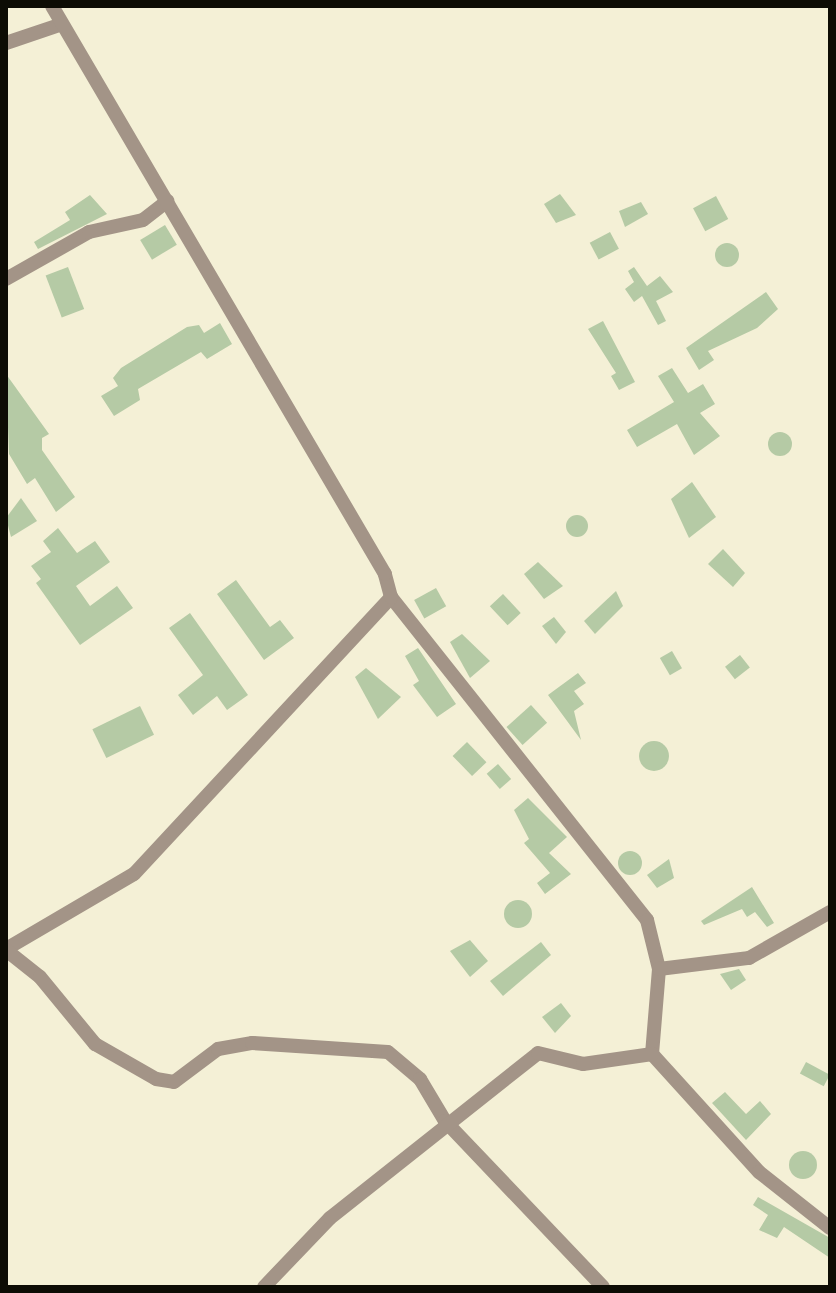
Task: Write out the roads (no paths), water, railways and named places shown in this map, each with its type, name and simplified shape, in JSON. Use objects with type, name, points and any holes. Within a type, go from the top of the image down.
[{"type":"street","points":[[52,6],[385,574],[391,597],[647,920],[659,969],[652,1054],[759,1172],[830,1228]]},
{"type":"street","points":[[6,43],[62,24]]},
{"type":"street","points":[[6,279],[89,232],[143,220],[167,201]]},
{"type":"street","points":[[391,597],[134,874],[6,949],[40,977],[95,1044],[156,1079],[174,1082],[218,1049],[252,1043],[388,1052],[420,1079],[445,1121],[603,1287]]},
{"type":"street","points":[[659,969],[749,958],[830,912]]},
{"type":"street","points":[[264,1287],[330,1218],[445,1121],[538,1053],[583,1064],[652,1054]]}]
